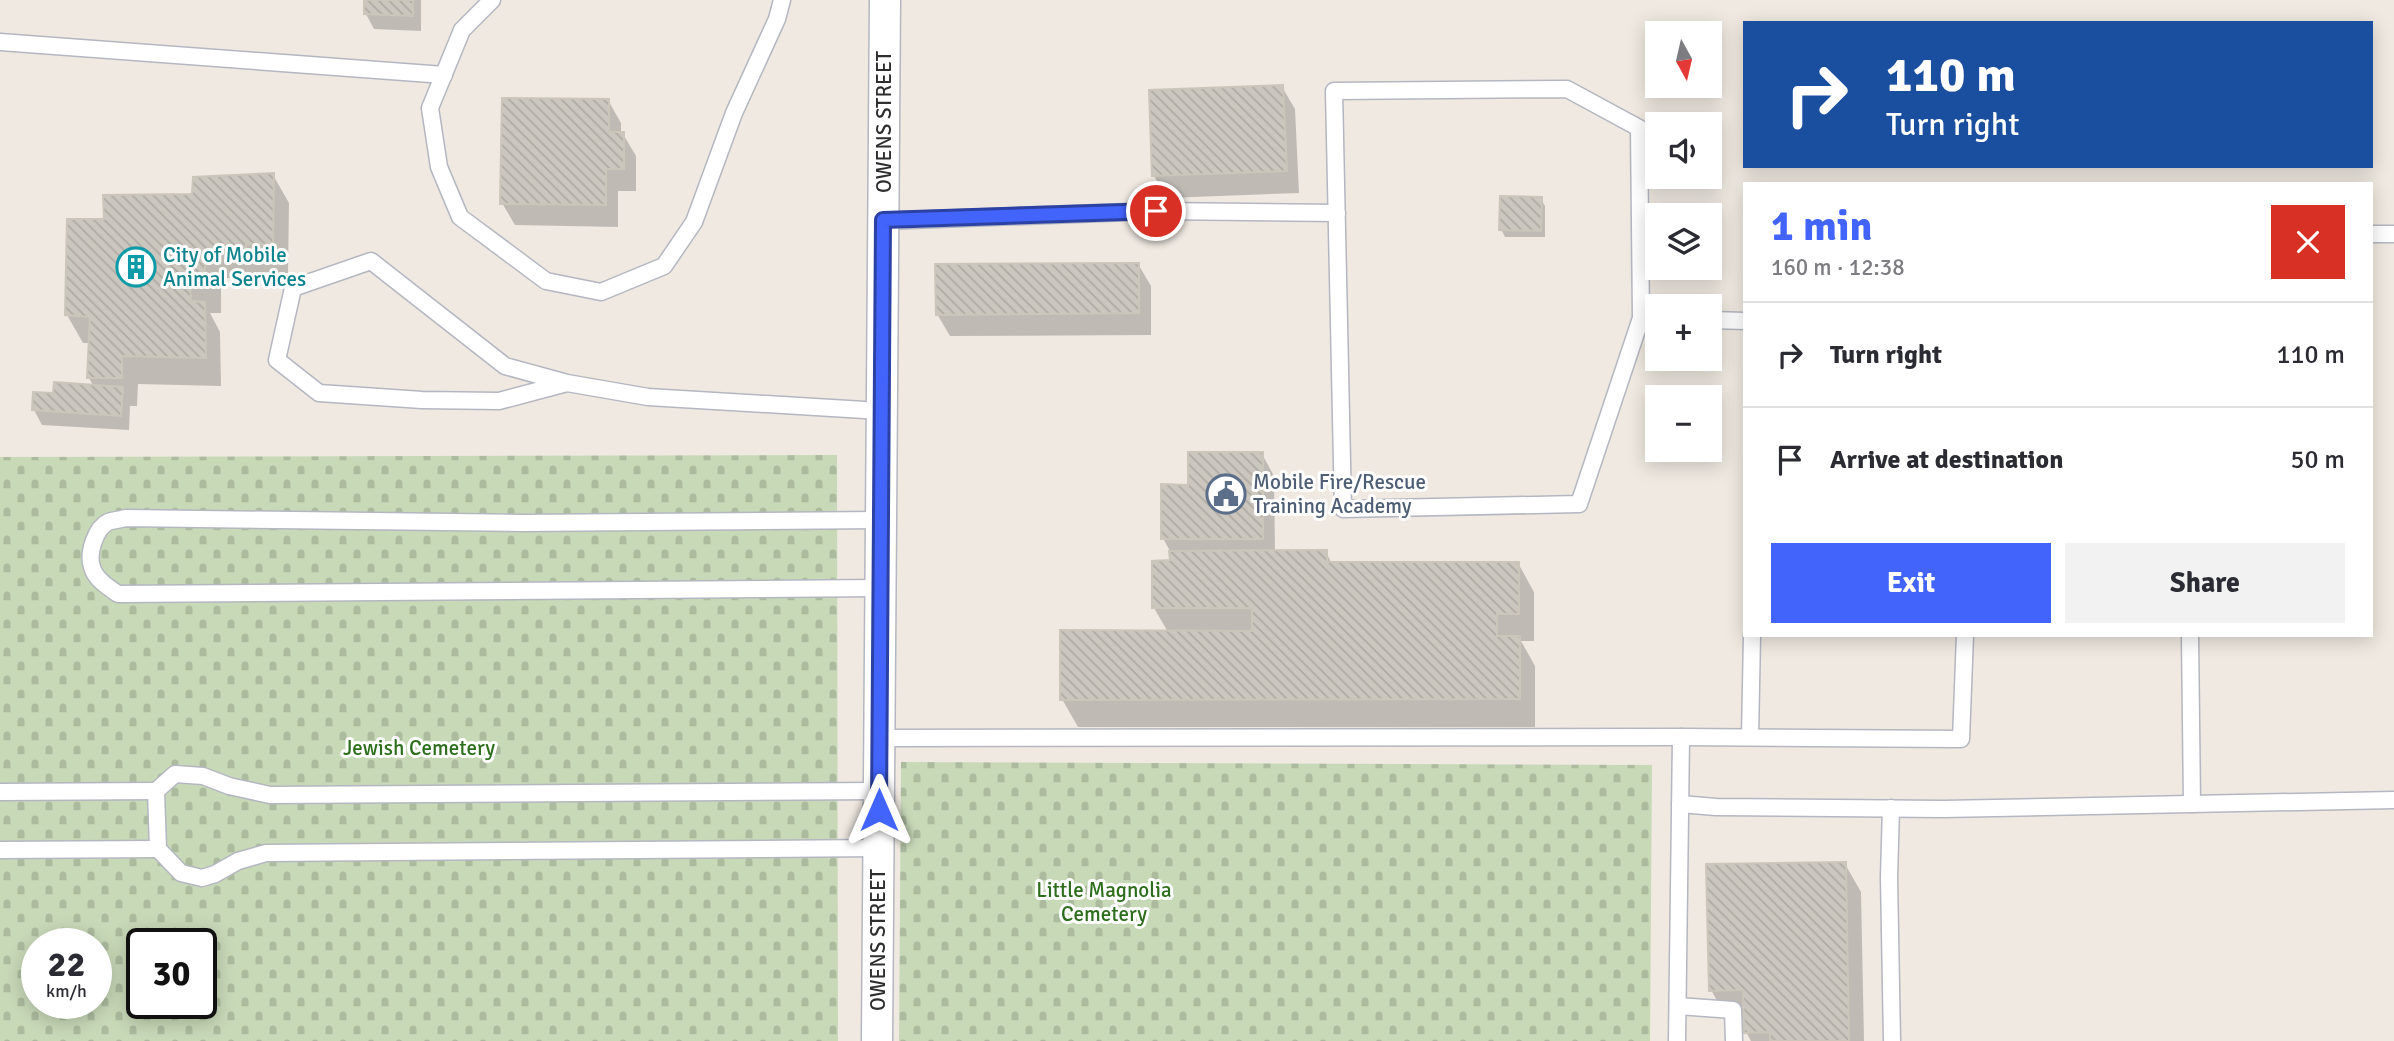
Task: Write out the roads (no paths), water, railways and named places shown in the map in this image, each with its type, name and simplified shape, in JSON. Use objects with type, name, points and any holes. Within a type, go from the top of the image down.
[{"type":"street","name":"OWENS STREET","points":[[877,1041],[885,0]]},
{"type":"lane","points":[[492,0],[462,30],[430,108],[439,167],[460,217],[546,281],[601,292],[664,266],[694,222],[734,113],[777,19],[782,0]]},
{"type":"lane","points":[[0,42],[444,75]]},
{"type":"lane","points":[[1645,329],[1579,504],[1343,509],[1334,91],[1566,89],[1639,128],[1648,294]]},
{"type":"lane","points":[[883,220],[1156,211],[1337,213]]},
{"type":"lane","points":[[2373,234],[2394,234]]},
{"type":"lane","points":[[567,383],[499,401],[422,400],[319,393],[277,360],[293,288],[371,261],[505,366],[567,383],[648,397],[881,411]]},
{"type":"lane","points":[[1722,320],[1743,321]]},
{"type":"lane","points":[[880,520],[522,523],[125,518],[106,523],[97,535],[91,550],[91,566],[101,582],[118,594],[880,588]]},
{"type":"lane","points":[[1750,737],[1752,637]]},
{"type":"lane","points":[[879,738],[1961,739],[1965,637]]},
{"type":"lane","points":[[2190,637],[2192,804]]},
{"type":"lane","points":[[1677,1041],[1681,737]]},
{"type":"lane","points":[[0,792],[156,791],[175,774],[203,776],[229,786],[270,795],[879,791]]},
{"type":"lane","points":[[156,791],[158,849],[181,873],[202,878],[238,861],[266,853],[878,848]]},
{"type":"lane","points":[[1680,804],[1716,807],[1891,808],[2394,800]]},
{"type":"lane","points":[[1891,808],[1889,877],[1892,1041]]},
{"type":"lane","points":[[0,850],[158,849]]},
{"type":"lane","points":[[1678,1006],[1733,1010],[1734,1041]]},
{"type":"place","name":"City of Mobile Animal Services","points":[[136,267]]},
{"type":"place","name":"Mobile Fire/Rescue Training Academy","points":[[1226,494]]},
{"type":"park label","name":"Jewish Cemetery","points":[[419,748]]},
{"type":"park label","name":"Little Magnolia Cemetery","points":[[1104,902]]}]
